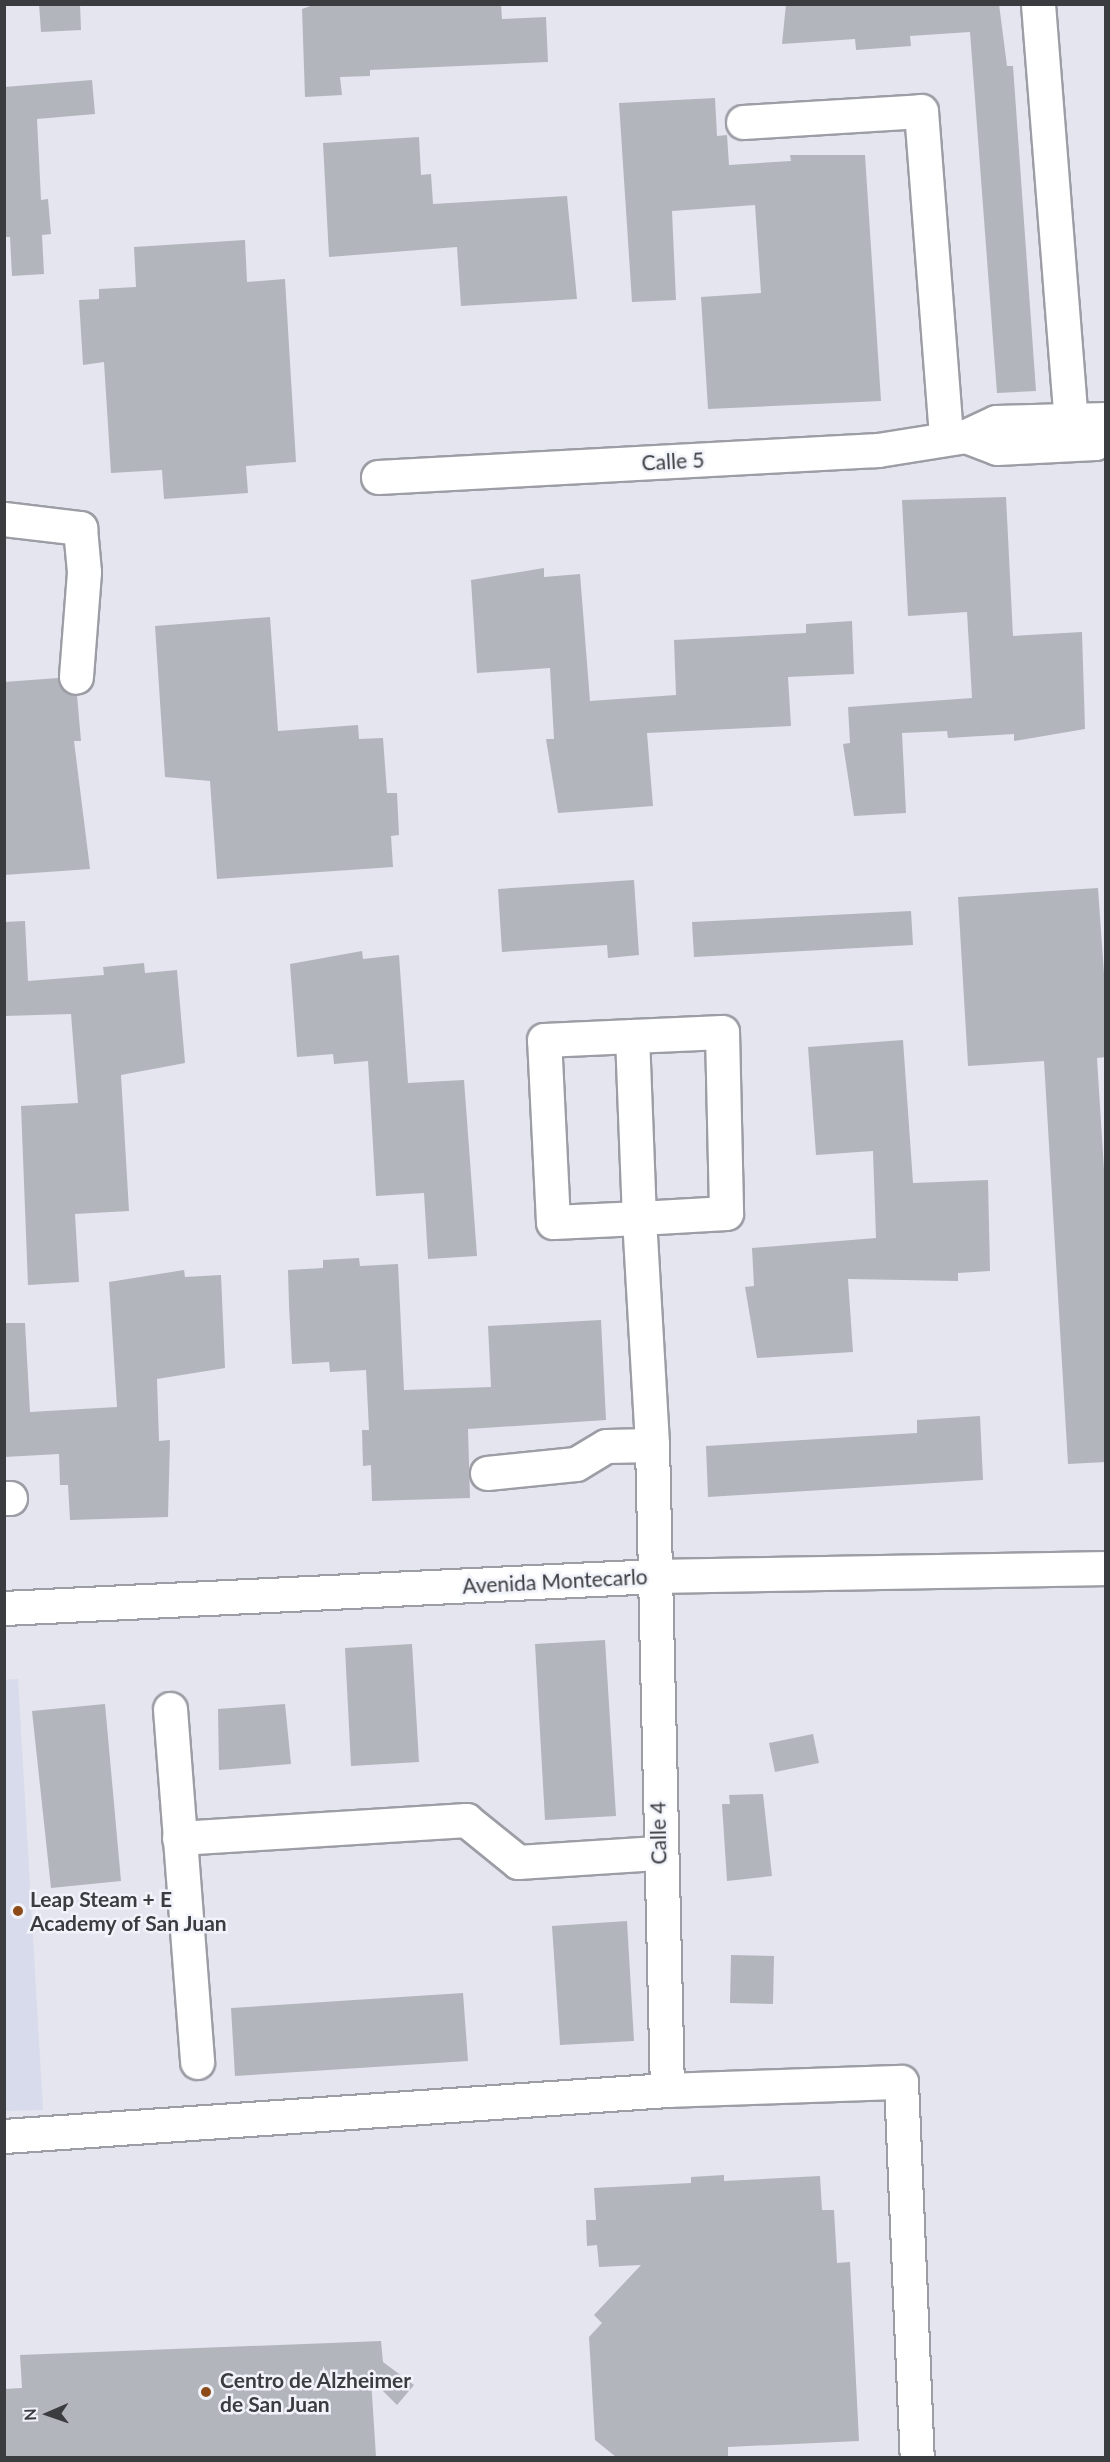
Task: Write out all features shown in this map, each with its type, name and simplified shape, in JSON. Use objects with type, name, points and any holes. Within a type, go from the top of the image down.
[{"type":"street","points":[[1038,4],[1071,420]]},
{"type":"street","points":[[743,122],[921,111],[956,437],[997,448],[1095,443],[1106,437]]},
{"type":"street","name":"Calle 5","points":[[378,477],[878,450],[956,437],[996,422],[1106,419]]},
{"type":"street","points":[[4,519],[80,528],[84,572],[76,677]]},
{"type":"street","points":[[722,1032],[726,1213],[553,1222],[544,1040],[632,1036],[722,1032]]},
{"type":"street","name":"Calle 4","points":[[632,1036],[639,1218],[652,1444],[656,1576],[657,1853],[667,2090]]},
{"type":"street","points":[[487,1473],[576,1464],[606,1446],[652,1444]]},
{"type":"street","name":"Avenida Montecarlo","points":[[4,1608],[656,1576],[1106,1568]]},
{"type":"street","points":[[170,1709],[197,2062]]},
{"type":"street","points":[[179,1838],[466,1820],[518,1862],[657,1853]]},
{"type":"street","points":[[4,2136],[667,2090],[901,2082],[917,2457]]},
{"type":"shaded area","name":"Leap Steam + E Academy of San Juan","points":[[18,1679],[43,2110],[5,2111],[4,1680]]},
{"type":"building","points":[[39,4],[80,4],[81,30],[41,32]]},
{"type":"building","points":[[316,4],[501,4],[502,19],[546,17],[548,62],[370,70],[370,76],[340,77],[342,95],[305,97],[302,9]]},
{"type":"building","points":[[786,4],[999,4],[1007,66],[1013,66],[1036,391],[997,393],[970,32],[910,36],[911,46],[856,50],[855,39],[782,44]]},
{"type":"building","points":[[92,80],[95,114],[37,119],[41,200],[48,199],[51,234],[42,235],[44,274],[12,276],[10,237],[4,237],[4,87]]},
{"type":"building","points":[[715,98],[717,136],[727,135],[729,165],[791,161],[790,155],[865,155],[881,401],[708,409],[701,297],[761,293],[755,205],[672,211],[676,300],[632,302],[619,103]]},
{"type":"building","points":[[419,137],[421,175],[431,174],[433,204],[567,196],[577,299],[461,306],[457,247],[329,257],[323,143]]},
{"type":"building","points":[[245,240],[247,282],[285,279],[296,462],[246,466],[248,493],[164,499],[162,470],[111,473],[104,362],[83,365],[79,300],[99,299],[99,289],[136,287],[134,247]]},
{"type":"building","points":[[1006,497],[1013,636],[1082,632],[1085,729],[1014,741],[1014,734],[948,738],[947,731],[902,733],[906,813],[854,816],[843,744],[850,743],[848,707],[972,698],[967,612],[908,616],[902,500]]},
{"type":"building","points":[[544,568],[544,577],[580,574],[590,701],[676,695],[674,640],[806,633],[806,624],[852,621],[854,674],[788,677],[791,726],[647,733],[653,806],[558,813],[546,739],[554,739],[550,668],[477,673],[471,580]]},
{"type":"building","points":[[270,617],[278,731],[358,725],[359,739],[383,738],[387,793],[397,793],[399,835],[391,836],[393,867],[217,879],[210,781],[165,777],[155,626]]},
{"type":"building","points":[[58,678],[65,692],[77,695],[81,741],[74,741],[90,869],[4,875],[4,682]]},
{"type":"building","points":[[634,880],[639,955],[608,958],[607,945],[502,952],[498,889]]},
{"type":"building","points":[[1098,888],[1106,1002],[1106,1057],[1097,1058],[1106,1202],[1106,1462],[1068,1464],[1044,1061],[968,1066],[958,897]]},
{"type":"building","points":[[911,911],[913,945],[694,957],[692,922]]},
{"type":"building","points":[[25,921],[28,981],[104,975],[103,967],[144,963],[145,973],[177,970],[185,1063],[121,1075],[129,1211],[75,1214],[79,1282],[28,1285],[21,1106],[78,1103],[71,1014],[4,1016],[4,922]]},
{"type":"building","points":[[362,951],[363,959],[399,955],[408,1083],[464,1080],[477,1256],[428,1259],[424,1193],[376,1196],[368,1061],[334,1064],[333,1054],[297,1057],[290,964]]},
{"type":"building","points":[[903,1040],[913,1183],[988,1180],[990,1271],[958,1273],[958,1281],[848,1279],[853,1352],[757,1358],[745,1287],[754,1286],[752,1248],[876,1238],[873,1151],[816,1155],[808,1047]]},
{"type":"building","points":[[359,1258],[360,1266],[398,1264],[404,1390],[491,1387],[488,1326],[601,1320],[606,1420],[468,1429],[470,1498],[372,1501],[371,1465],[363,1466],[362,1430],[369,1430],[366,1370],[330,1372],[329,1362],[292,1364],[288,1270],[323,1268],[323,1260]]},
{"type":"building","points":[[184,1270],[185,1277],[221,1275],[225,1368],[157,1379],[159,1441],[170,1440],[168,1517],[70,1520],[68,1485],[60,1485],[59,1454],[4,1457],[4,1323],[25,1323],[30,1412],[117,1407],[109,1282]]},
{"type":"building","points":[[980,1416],[983,1480],[708,1497],[706,1446],[917,1433],[917,1420]]},
{"type":"building","points":[[605,1640],[616,1816],[545,1820],[535,1644]]},
{"type":"building","points":[[412,1644],[419,1762],[351,1766],[345,1648]]},
{"type":"building","points":[[105,1704],[121,1881],[51,1888],[32,1711]]},
{"type":"building","points":[[285,1704],[291,1764],[219,1770],[218,1709]]},
{"type":"building","points":[[813,1734],[819,1763],[775,1772],[769,1743]]},
{"type":"building","points":[[763,1794],[772,1876],[727,1881],[722,1804],[730,1804],[729,1795]]},
{"type":"building","points":[[627,1921],[634,2041],[560,2045],[552,1926]]},
{"type":"building","points":[[731,1955],[774,1956],[773,2004],[730,2003]]},
{"type":"building","points":[[463,1993],[468,2061],[235,2076],[231,2008]]},
{"type":"building","points":[[724,2175],[724,2181],[820,2176],[822,2210],[834,2210],[837,2263],[850,2262],[859,2441],[728,2447],[728,2457],[616,2457],[595,2440],[589,2337],[602,2323],[594,2315],[641,2265],[599,2267],[597,2245],[587,2246],[586,2220],[596,2220],[594,2188],[691,2183],[691,2177]]},
{"type":"building","name":"Centro de Alzheimer de San Juan","points":[[381,2341],[383,2362],[414,2385],[397,2405],[371,2379],[376,2457],[4,2457],[4,2389],[22,2388],[20,2355]]},
{"type":"place","name":"Leap Steam + E Academy of San Juan","points":[[18,1911]]},
{"type":"place","name":"Centro de Alzheimer de San Juan","points":[[206,2392]]}]
